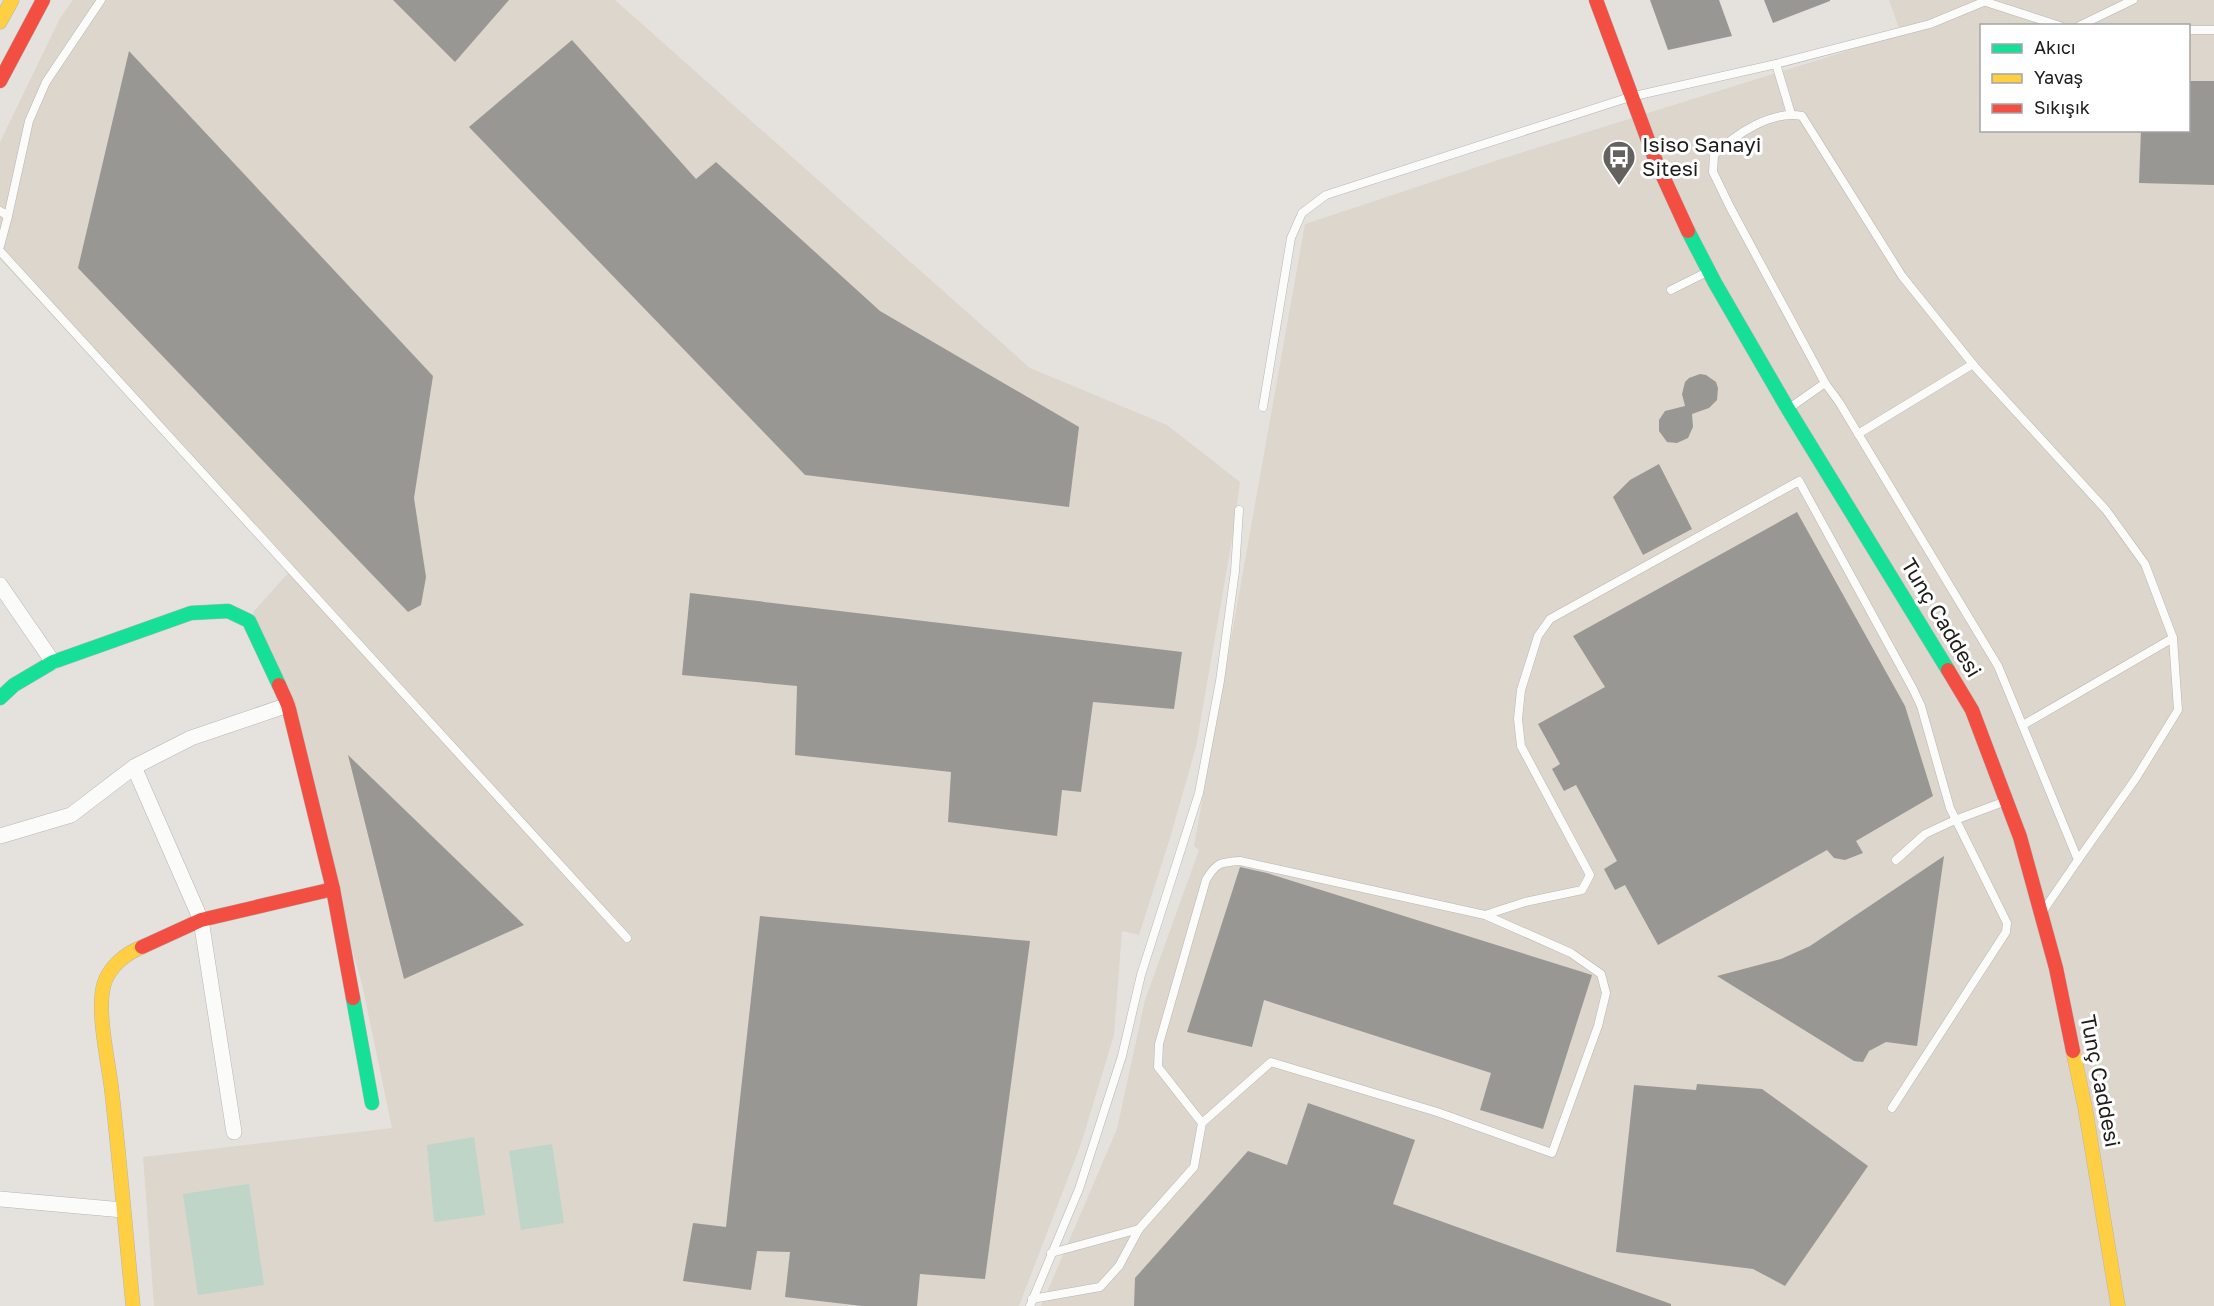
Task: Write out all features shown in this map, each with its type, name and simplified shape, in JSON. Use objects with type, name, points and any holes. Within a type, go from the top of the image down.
[{"type":"main road","points":[[0,22],[12,0]]},
{"type":"main road","points":[[0,81],[43,0]]},
{"type":"main road","name":"Tunç Caddesi","points":[[1596,0],[1630,97],[1655,159],[1709,271],[1788,409],[1972,710],[2020,837],[2042,912],[2085,1107],[2118,1306]]},
{"type":"main road","points":[[0,698],[14,685],[53,662],[191,613],[228,611],[249,621],[288,705],[333,889],[372,1103]]},
{"type":"main road","points":[[133,1306],[112,1090],[102,1018],[104,984],[113,967],[134,950],[201,920],[333,889]]},
{"type":"street","points":[[0,585],[53,662]]},
{"type":"street","points":[[0,836],[71,814],[134,767],[191,738],[288,705]]},
{"type":"street","points":[[134,767],[201,920],[234,1132]]},
{"type":"street","points":[[0,1199],[123,1210]]},
{"type":"lane","points":[[0,246],[29,121],[46,82],[101,0]]},
{"type":"lane","points":[[2083,24],[2133,0]]},
{"type":"lane","points":[[1263,407],[1291,238],[1302,213],[1326,195],[1630,97],[1776,64],[1930,24],[1987,1],[2054,24]]},
{"type":"lane","points":[[2190,30],[2214,30]]},
{"type":"lane","points":[[1776,64],[1791,114]]},
{"type":"lane","points":[[2042,912],[2136,778],[2178,710],[2172,638],[2145,564],[2106,510],[1973,364],[1902,276],[1802,116],[1779,115],[1734,136],[1714,155],[1713,172],[1825,383],[1839,402],[1998,666],[2078,860]]},
{"type":"lane","points":[[0,211],[8,216]]},
{"type":"lane","points":[[0,251],[627,938]]},
{"type":"lane","points":[[1671,290],[1709,271]]},
{"type":"lane","points":[[1858,434],[1973,364]]},
{"type":"lane","points":[[1788,409],[1825,383]]},
{"type":"lane","points":[[1485,915],[1525,902],[1582,890],[1590,875],[1521,746],[1518,719],[1521,690],[1538,636],[1550,619],[1799,481],[1913,689],[1921,706],[1950,808],[2007,923],[2006,932],[1892,1108]]},
{"type":"lane","points":[[1031,1303],[1078,1189],[1122,1056],[1141,975],[1199,793],[1220,681],[1235,571],[1239,510]]},
{"type":"lane","points":[[2023,725],[2172,638]]},
{"type":"lane","points":[[1896,860],[1925,834],[2007,800]]},
{"type":"lane","points":[[1031,1303],[1100,1287],[1119,1266],[1139,1229],[1194,1167],[1202,1123],[1270,1062],[1437,1112],[1552,1153],[1598,1026],[1606,993],[1601,974],[1571,953],[1485,915],[1240,861],[1225,861],[1214,866],[1206,880],[1162,1033],[1158,1067],[1202,1123]]},
{"type":"lane","points":[[1051,1253],[1139,1229]]},
{"type":"shaded area","points":[[73,0],[615,0],[1030,368],[1167,425],[1240,482],[1196,747],[1139,935],[1122,931],[1114,1035],[1081,1144],[1019,1306],[154,1306],[143,1157],[392,1128],[362,984],[253,612],[290,571],[0,259],[0,142],[60,18]]},
{"type":"shaded area","points":[[1889,0],[2214,0],[2214,1306],[1041,1306],[1117,1129],[1145,1000],[1199,850],[1194,846],[1305,224],[1498,160],[1901,34]]},
{"type":"green space","points":[[474,1137],[485,1215],[434,1222],[427,1145]]},
{"type":"green space","points":[[552,1144],[564,1223],[521,1230],[509,1151]]},
{"type":"green space","points":[[249,1184],[264,1285],[198,1295],[183,1194]]},
{"type":"building","points":[[393,0],[509,0],[455,62]]},
{"type":"building","points":[[1650,0],[1719,0],[1732,36],[1668,50]]},
{"type":"building","points":[[1764,0],[1830,0],[1830,1],[1773,23]]},
{"type":"building","points":[[572,40],[696,179],[716,162],[880,311],[1079,427],[1069,507],[805,475],[469,127]]},
{"type":"building","points":[[129,51],[433,376],[414,498],[426,577],[421,605],[408,612],[78,268]]},
{"type":"building","points":[[2190,81],[2214,81],[2214,185],[2139,183],[2141,132],[2190,132]]},
{"type":"building","points":[[1700,374],[1716,382],[1717,400],[1709,408],[1692,414],[1693,427],[1688,438],[1677,443],[1667,442],[1659,431],[1659,420],[1665,411],[1685,406],[1682,394],[1685,382]]},
{"type":"building","points":[[1659,464],[1692,529],[1643,555],[1613,497],[1630,480]]},
{"type":"building","points":[[1797,512],[1905,706],[1933,796],[1856,841],[1863,853],[1845,860],[1834,858],[1827,850],[1658,945],[1625,885],[1615,890],[1604,869],[1617,861],[1576,785],[1564,791],[1552,769],[1560,764],[1538,724],[1605,687],[1573,636]]},
{"type":"building","points":[[690,593],[1182,652],[1174,709],[1093,702],[1081,792],[1062,790],[1057,836],[948,822],[951,772],[795,755],[797,686],[682,675]]},
{"type":"building","points":[[348,755],[524,925],[404,979]]},
{"type":"building","points":[[1944,856],[1917,1046],[1886,1042],[1869,1051],[1863,1062],[1854,1061],[1717,976],[1781,959],[1810,946]]},
{"type":"building","points":[[1240,867],[1267,873],[1592,975],[1543,1129],[1480,1110],[1491,1073],[1264,1000],[1252,1047],[1187,1032]]},
{"type":"building","points":[[760,916],[1030,941],[985,1279],[920,1274],[917,1306],[862,1306],[785,1297],[790,1252],[757,1251],[751,1290],[683,1281],[693,1223],[726,1227]]},
{"type":"building","points":[[1697,1084],[1762,1089],[1868,1166],[1785,1286],[1753,1269],[1616,1252],[1634,1085],[1696,1090]]},
{"type":"building","points":[[1308,1103],[1415,1140],[1393,1204],[1671,1304],[1671,1306],[1134,1306],[1135,1278],[1248,1151],[1287,1165]]},
{"type":"traffic: fast","points":[[1688,231],[1715,283],[1788,409],[1948,670]]},
{"type":"traffic: fast","points":[[0,698],[14,685],[53,662],[191,613],[228,611],[249,621],[279,685]]},
{"type":"traffic: fast","points":[[353,998],[372,1103]]},
{"type":"traffic: slow","points":[[0,22],[12,0]]},
{"type":"traffic: slow","points":[[133,1306],[115,1120],[101,1009],[106,978],[124,957],[142,947]]},
{"type":"traffic: slow","points":[[2073,1051],[2085,1107],[2118,1306]]},
{"type":"traffic: jam","points":[[0,81],[43,0]]},
{"type":"traffic: jam","points":[[1596,0],[1655,159],[1688,231]]},
{"type":"traffic: jam","points":[[1948,670],[1972,710],[2020,837],[2056,968],[2073,1051]]},
{"type":"traffic: jam","points":[[279,685],[288,705],[333,889],[353,998]]},
{"type":"traffic: jam","points":[[142,947],[201,920],[333,889]]},
{"type":"place","name":"Isiso Sanayi Sitesi","points":[[1619,186]]}]
